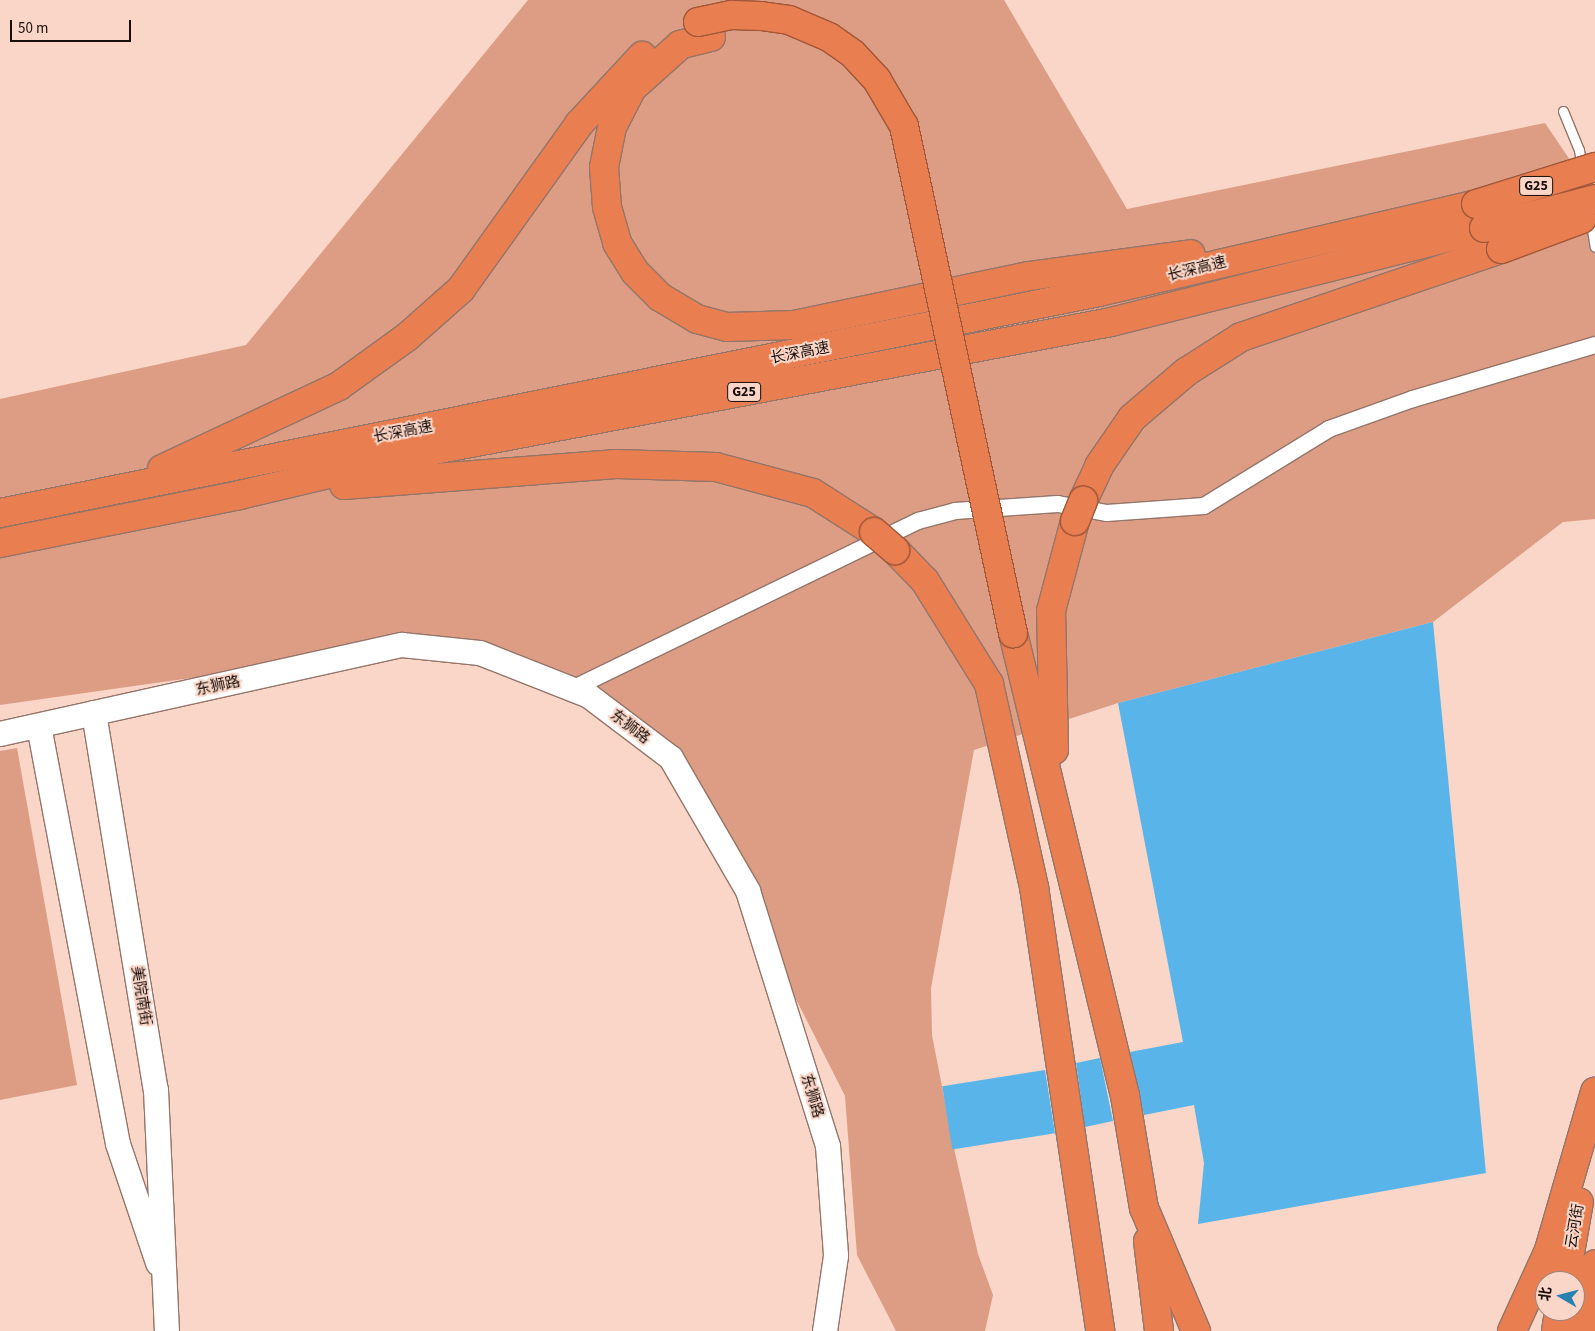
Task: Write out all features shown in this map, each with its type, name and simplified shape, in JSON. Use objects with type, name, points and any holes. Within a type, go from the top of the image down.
[{"type":"highway","points":[[1100,1331],[1064,1107],[1034,887],[1025,747],[1005,635],[904,126],[877,80],[853,54],[829,37],[789,20],[732,15],[680,45],[632,88],[612,127],[604,167],[607,207],[617,244],[635,272],[660,297],[697,319],[727,327],[794,325],[1029,276],[1336,234]]},
{"type":"highway","points":[[110,491],[257,428],[340,386],[408,337],[461,289],[602,95],[668,35],[705,30]]},
{"type":"highway","name":"长深高速","points":[[0,543],[240,495],[418,453],[1111,322],[1480,216],[1595,167]]},
{"type":"highway","name":"长深高速","points":[[0,513],[1100,292],[1336,234],[1595,199]]},
{"type":"highway","points":[[1057,819],[1051,610],[1079,511],[1099,466],[1132,418],[1186,372],[1241,337],[1501,249],[1595,214]]},
{"type":"highway","points":[[240,495],[484,472],[665,463],[762,476],[813,493],[874,532],[895,550],[931,589],[989,684],[1034,887]]},
{"type":"highway","points":[[1005,635],[1057,819],[1125,1096],[1144,1208],[1159,1331]]},
{"type":"highway","points":[[1512,1331],[1549,1250],[1595,1092]]},
{"type":"highway","name":"云河街","points":[[1567,1271],[1595,1112]]},
{"type":"highway","points":[[1144,1208],[1196,1331]]},
{"type":"highway","points":[[1582,1331],[1595,1264]]},
{"type":"street","points":[[572,689],[918,521],[955,511],[1058,504],[1107,513],[1204,506],[1329,429],[1413,399],[1595,344]]},
{"type":"street","name":"东狮路","points":[[0,734],[402,645],[480,653],[589,696],[671,758],[748,891],[828,1146],[836,1256],[825,1331]]},
{"type":"street","name":"美院南街","points":[[94,713],[156,1090],[167,1331]]},
{"type":"street","name":"美院南街","points":[[39,726],[118,1144],[164,1282]]},
{"type":"lane","points":[[1563,111],[1579,150],[1595,247]]},
{"type":"shaded area","points":[[528,0],[1004,0],[1127,209],[1545,123],[1595,197],[1595,519],[1563,522],[1433,622],[1118,703],[974,750],[931,988],[932,1035],[955,1153],[978,1254],[993,1295],[985,1331],[896,1331],[857,1255],[845,1096],[671,758],[572,689],[480,653],[368,653],[0,705],[0,399],[246,345]]},
{"type":"shaded area","points":[[17,748],[77,1085],[0,1100],[0,751]]},
{"type":"building","points":[[1433,622],[1486,1173],[1198,1224],[1204,1163],[1194,1105],[1144,1115],[1130,1052],[1183,1042],[1118,703]]},
{"type":"building","points":[[1100,1058],[1113,1121],[1085,1127],[1076,1063]]},
{"type":"building","points":[[1045,1070],[1055,1133],[952,1149],[942,1086]]}]
